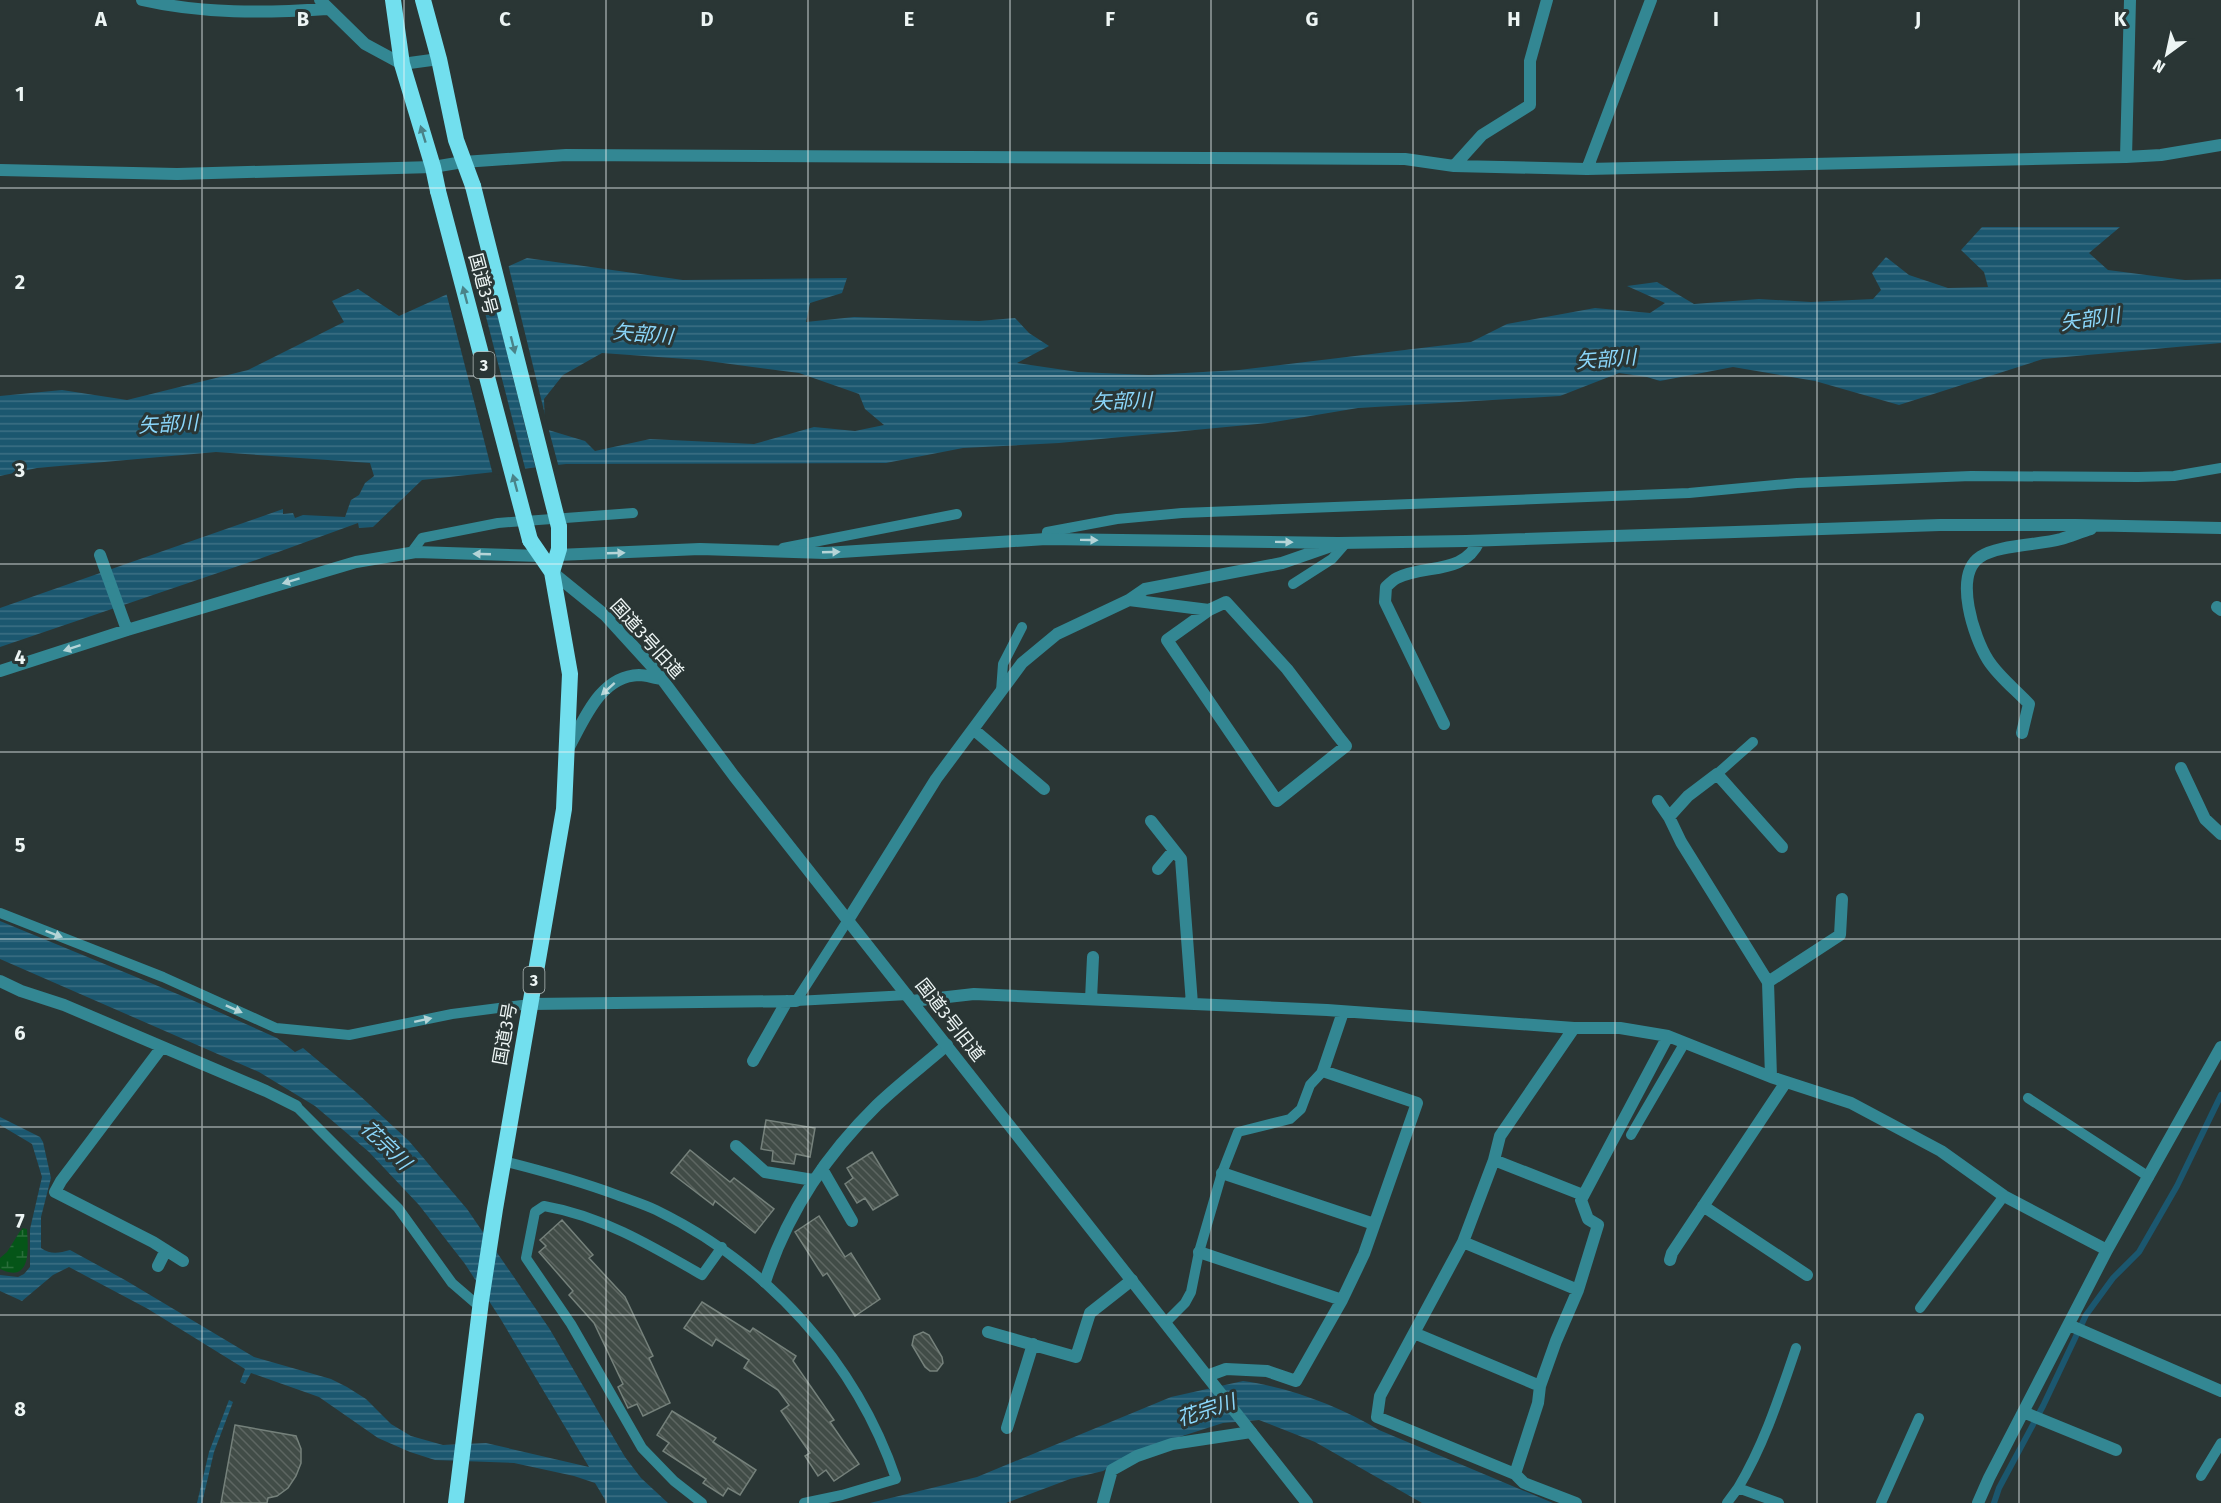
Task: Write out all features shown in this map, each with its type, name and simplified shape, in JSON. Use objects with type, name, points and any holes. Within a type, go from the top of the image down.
[{"type":"highway","name":"国道3号","points":[[393,0],[402,64],[433,167],[530,540],[549,555],[570,674],[564,809],[495,1209],[456,1503]]},
{"type":"highway","name":"国道3号","points":[[423,0],[439,59],[456,140],[473,186],[559,527],[559,549],[549,555]]},
{"type":"street","points":[[142,0],[175,8],[262,12],[323,4],[365,44],[402,64],[439,59]]},
{"type":"street","points":[[1454,166],[1482,135],[1530,105],[1530,61],[1547,0]]},
{"type":"street","points":[[1587,169],[1651,0]]},
{"type":"street","points":[[2126,157],[2130,0]]},
{"type":"street","points":[[0,170],[177,174],[433,167],[463,162],[566,155],[1394,159],[1454,166],[1587,169],[2126,157],[2162,155],[2221,145]]},
{"type":"street","points":[[0,671],[127,630],[356,562],[411,553],[549,555],[700,549],[825,553],[1046,539],[1342,543],[1479,541],[1940,525],[2221,528]]},
{"type":"street","points":[[2022,733],[2029,704],[1988,661],[1984,653],[1973,627],[1966,590],[1968,572],[1979,558],[1994,551],[2061,539],[2101,525]]},
{"type":"street","points":[[1444,724],[1385,602],[1386,587],[1397,578],[1464,561],[1475,550],[1479,541]]},
{"type":"street","points":[[848,921],[936,779],[1022,663],[1057,634],[1129,600],[1146,589],[1282,563],[1342,543]]},
{"type":"street","points":[[100,555],[127,630]]},
{"type":"street","name":"国道3号旧道","points":[[552,572],[605,615],[662,679],[734,776],[1307,1503]]},
{"type":"street","points":[[1129,600],[1209,610],[1226,602],[1287,669],[1346,746],[1277,801],[1167,640],[1209,610]]},
{"type":"street","points":[[567,750],[591,708],[607,686],[638,675],[662,679]]},
{"type":"street","points":[[973,729],[1044,789]]},
{"type":"street","points":[[2181,768],[2205,819],[2221,834]]},
{"type":"street","points":[[1669,817],[1688,796],[1717,774],[1782,847]]},
{"type":"street","points":[[1658,801],[1768,982],[1771,1077]]},
{"type":"street","points":[[1151,822],[1181,859],[1192,1004]]},
{"type":"street","points":[[1158,869],[1174,850]]},
{"type":"street","points":[[1768,982],[1840,935],[1842,899]]},
{"type":"street","points":[[1091,999],[1094,957]]},
{"type":"street","points":[[0,981],[21,991],[64,1005],[296,1106]]},
{"type":"street","points":[[910,998],[974,994],[1192,1004],[1574,1028],[1620,1028],[1668,1036],[1771,1077],[1851,1103],[1941,1151],[2004,1196],[2107,1250]]},
{"type":"street","points":[[530,1004],[791,1001]]},
{"type":"street","points":[[753,1061],[791,1001]]},
{"type":"street","points":[[1208,1378],[1226,1369],[1267,1371],[1296,1381],[1342,1300],[1364,1254],[1417,1103],[1323,1071],[1343,1012]]},
{"type":"street","points":[[1574,1028],[1500,1136],[1494,1160],[1463,1242],[1380,1396],[1377,1417],[1515,1474],[1524,1483],[1576,1503]]},
{"type":"street","points":[[1515,1474],[1538,1403],[1540,1386],[1578,1290],[1598,1225],[1588,1219],[1581,1200],[1668,1036]]},
{"type":"street","points":[[765,1282],[774,1255],[806,1191],[837,1148],[878,1104],[947,1045]]},
{"type":"street","points":[[162,1047],[55,1192],[183,1260]]},
{"type":"street","points":[[1978,1503],[2107,1250],[2221,1047]]},
{"type":"street","points":[[1670,1260],[1672,1253],[1786,1082]]},
{"type":"street","points":[[736,1146],[765,1172],[813,1180]]},
{"type":"street","points":[[1494,1160],[1583,1196]]},
{"type":"street","points":[[822,1169],[852,1221]]},
{"type":"street","points":[[1222,1173],[1374,1224]]},
{"type":"street","points":[[1703,1206],[1807,1275]]},
{"type":"street","points":[[1463,1242],[1578,1290]]},
{"type":"street","points":[[158,1266],[166,1250]]},
{"type":"street","points":[[1199,1252],[1342,1300]]},
{"type":"street","points":[[988,1332],[1076,1357],[1090,1313],[1132,1280]]},
{"type":"street","points":[[2069,1325],[2221,1391]]},
{"type":"street","points":[[1414,1333],[1540,1386]]},
{"type":"street","points":[[1007,1428],[1033,1344]]},
{"type":"street","points":[[2023,1412],[2116,1450]]},
{"type":"street","points":[[1103,1503],[1112,1470],[1137,1456],[1172,1443],[1249,1430]]},
{"type":"lane","points":[[2174,476],[2221,468]]},
{"type":"lane","points":[[1046,539],[1047,532],[1117,519],[1182,513],[1689,493],[1797,483],[1971,476],[2221,476]]},
{"type":"lane","points":[[411,553],[422,538],[498,523],[633,513]]},
{"type":"lane","points":[[772,550],[957,514]]},
{"type":"lane","points":[[1293,584],[1332,559],[1342,543]]},
{"type":"lane","points":[[1001,691],[1003,664],[1022,627]]},
{"type":"lane","points":[[1717,774],[1753,742]]},
{"type":"lane","points":[[0,913],[163,977],[276,1028],[349,1035],[452,1014],[530,1004]]},
{"type":"lane","points":[[791,1001],[848,921]]},
{"type":"lane","points":[[791,1001],[910,998]]},
{"type":"lane","points":[[1631,1136],[1684,1044]]},
{"type":"lane","points":[[1165,1323],[1185,1303],[1191,1292],[1199,1252],[1222,1173],[1238,1132],[1290,1119],[1301,1108],[1310,1085],[1323,1071]]},
{"type":"lane","points":[[2028,1098],[2149,1177]]},
{"type":"lane","points":[[296,1106],[398,1208],[452,1282],[481,1305]]},
{"type":"lane","points":[[503,1161],[567,1177],[654,1209],[722,1247],[765,1282],[798,1314],[853,1386],[885,1448],[896,1479],[842,1495],[804,1503]]},
{"type":"lane","points":[[1920,1308],[2004,1196]]},
{"type":"lane","points":[[702,1503],[674,1481],[642,1448],[571,1324],[526,1258],[535,1212],[544,1206],[562,1209],[630,1234],[702,1275],[722,1247]]},
{"type":"lane","points":[[1727,1503],[1748,1472],[1796,1348]]},
{"type":"lane","points":[[1881,1503],[1919,1419]]},
{"type":"lane","points":[[2201,1476],[2221,1443]]},
{"type":"lane","points":[[1738,1488],[1779,1503]]},
{"type":"green space","points":[[22,1228],[27,1229],[28,1246],[23,1268],[18,1272],[0,1269],[0,1258],[7,1252]]},
{"type":"water","name":"矢部川","points":[[1982,227],[2120,227],[2089,253],[2108,270],[2185,280],[2221,279],[2221,343],[2043,359],[1899,405],[1815,381],[1733,367],[1660,381],[1619,373],[1560,396],[1358,408],[1268,423],[1059,443],[963,448],[886,463],[566,464],[422,480],[373,527],[359,528],[358,523],[0,647],[0,608],[283,509],[283,514],[293,513],[295,518],[303,515],[345,517],[351,500],[359,495],[365,483],[374,476],[370,463],[216,452],[37,468],[0,476],[0,396],[62,390],[127,400],[248,370],[344,322],[332,301],[358,289],[399,316],[527,258],[683,280],[847,278],[842,293],[810,303],[806,322],[854,317],[979,321],[1015,318],[1029,333],[1049,346],[1017,363],[1078,372],[1149,375],[1239,370],[1471,342],[1507,324],[1595,308],[1650,313],[1665,303],[1627,286],[1657,282],[1694,304],[1759,299],[1811,302],[1873,299],[1881,290],[1872,273],[1886,257],[1909,275],[1948,288],[1988,287],[1984,272],[1961,250]],"holes":[[[602,353],[700,360],[799,373],[859,394],[865,409],[884,425],[855,431],[814,427],[754,444],[650,439],[595,451],[585,441],[545,429],[544,399],[563,375]]]},
{"type":"water","name":"花宗川","points":[[0,921],[192,1000],[277,1038],[295,1052],[303,1048],[357,1093],[409,1141],[467,1209],[549,1328],[625,1457],[641,1478],[668,1503],[607,1503],[595,1483],[574,1476],[514,1463],[435,1460],[410,1452],[378,1438],[319,1397],[251,1373],[245,1384],[240,1382],[245,1369],[148,1309],[69,1267],[53,1275],[22,1301],[0,1291],[0,1275],[18,1277],[30,1267],[30,1229],[42,1177],[32,1144],[0,1125],[0,1117],[40,1137],[43,1142],[51,1178],[41,1217],[41,1248],[55,1253],[70,1250],[254,1357],[331,1379],[347,1387],[366,1399],[391,1424],[411,1436],[443,1445],[486,1443],[589,1467],[465,1264],[419,1205],[369,1152],[315,1106],[259,1072],[0,959]]},
{"type":"water","name":"花宗川","points":[[1243,1381],[1296,1393],[1331,1406],[1379,1430],[1553,1503],[1422,1503],[1315,1442],[1259,1420],[1223,1423],[1173,1439],[1133,1454],[1103,1471],[1070,1479],[1006,1503],[870,1503],[977,1477],[1171,1397]]},
{"type":"water","points":[[229,1400],[233,1402],[214,1452],[202,1503],[197,1503],[209,1452]]},
{"type":"pier","points":[[508,264],[559,468],[536,470],[487,273]]},
{"type":"pier","points":[[476,278],[526,472],[493,475],[446,292]]},
{"type":"building","points":[[766,1120],[815,1128],[810,1157],[796,1154],[794,1164],[772,1161],[773,1151],[761,1149]]},
{"type":"building","points":[[690,1150],[730,1182],[734,1178],[774,1209],[755,1233],[715,1201],[713,1205],[671,1173]]},
{"type":"building","points":[[872,1152],[898,1195],[873,1210],[865,1198],[857,1203],[845,1184],[853,1178],[847,1168]]},
{"type":"building","points":[[819,1216],[845,1257],[851,1253],[880,1299],[855,1316],[827,1273],[823,1276],[795,1232]]},
{"type":"building","points":[[562,1220],[593,1255],[589,1258],[625,1297],[653,1356],[649,1358],[670,1403],[643,1416],[637,1404],[628,1408],[618,1387],[623,1384],[594,1323],[569,1295],[573,1291],[539,1252],[546,1246],[540,1240]]},
{"type":"building","points":[[702,1302],[750,1332],[753,1328],[796,1356],[793,1361],[834,1420],[830,1422],[859,1464],[834,1481],[826,1470],[818,1476],[805,1456],[810,1453],[781,1411],[789,1405],[778,1390],[744,1368],[749,1360],[716,1339],[712,1346],[684,1328]]},
{"type":"building","points":[[923,1332],[929,1335],[942,1357],[943,1363],[937,1371],[930,1371],[925,1367],[912,1345],[914,1336]]},
{"type":"building","points":[[672,1411],[716,1438],[713,1442],[756,1470],[740,1495],[728,1488],[723,1496],[703,1483],[706,1479],[663,1451],[669,1443],[657,1435]]},
{"type":"building","points":[[235,1425],[296,1436],[301,1449],[301,1463],[296,1476],[288,1488],[277,1496],[268,1498],[267,1503],[221,1503]]},
{"type":"waterway","points":[[1994,1503],[1999,1488],[2043,1406],[2086,1315],[2113,1278],[2139,1252],[2177,1186],[2221,1095]]}]
